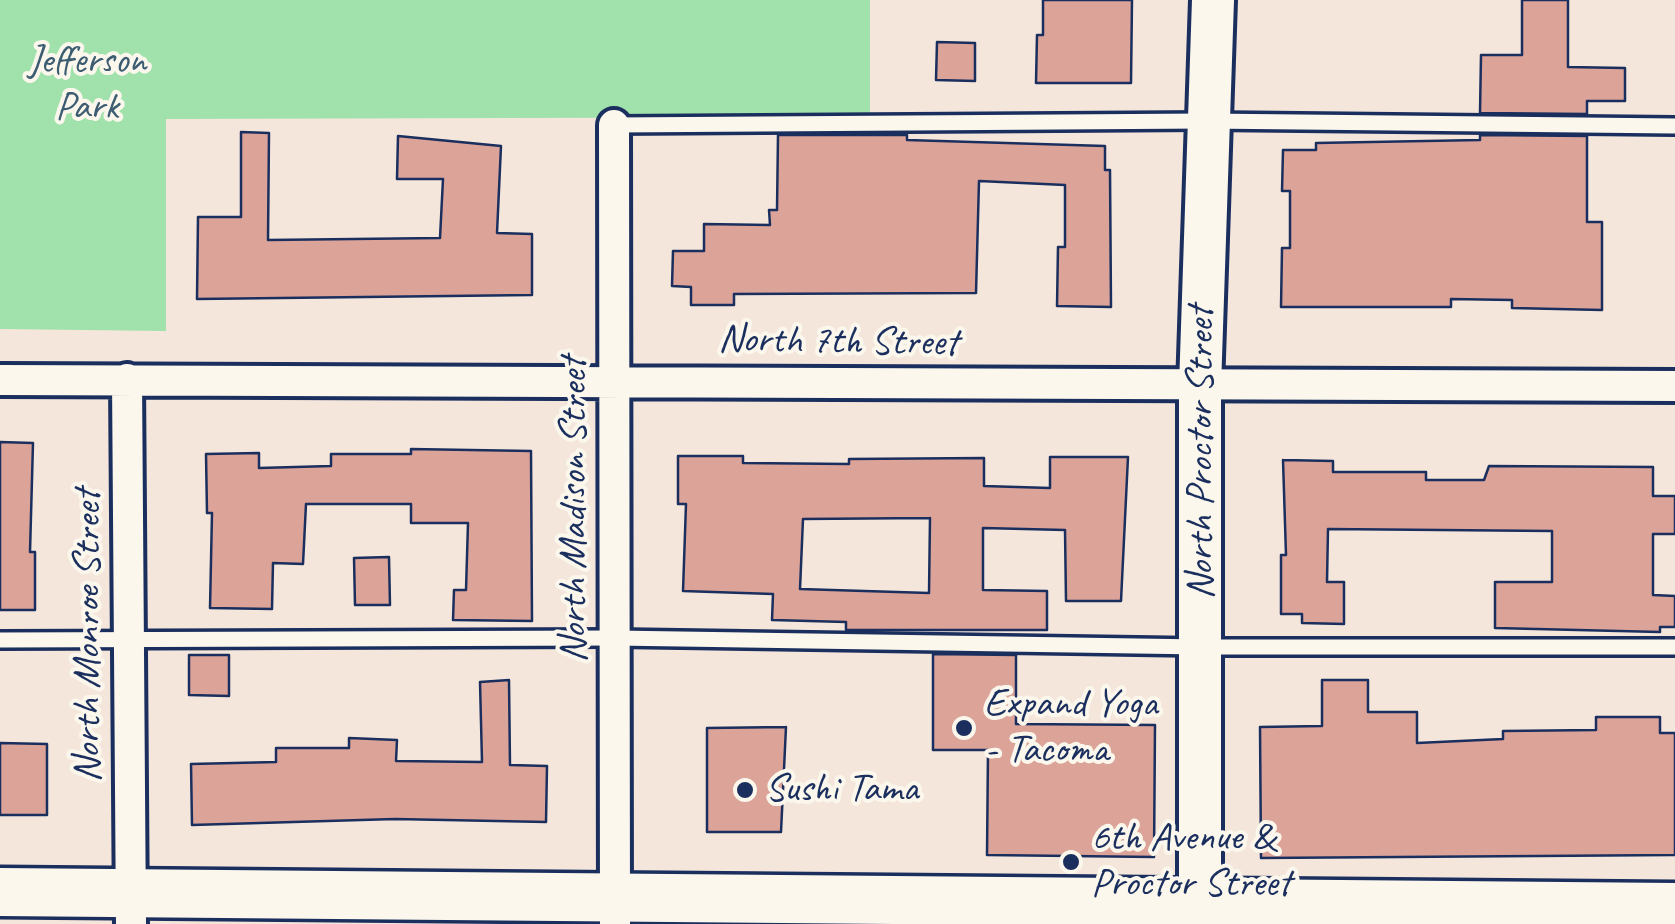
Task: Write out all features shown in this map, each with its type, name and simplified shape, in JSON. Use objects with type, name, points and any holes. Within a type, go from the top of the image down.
[{"type":"main road","points":[[0,892],[130,908],[1200,915],[1675,907]]},
{"type":"street","name":"North Proctor Street","points":[[1200,915],[1200,387],[1213,0]]},
{"type":"street","name":"North Madison Street","points":[[614,125],[615,910]]},
{"type":"street","name":"North Monroe Street","points":[[127,379],[130,908]]},
{"type":"street","name":"North 7th Street","points":[[0,380],[1675,386]]},
{"type":"lane","points":[[614,125],[1206,122],[1675,126]]},
{"type":"lane","points":[[0,640],[615,638],[1202,648],[1675,647]]},
{"type":"green space","name":"Jefferson Park","points":[[0,0],[870,0],[870,117],[166,119],[166,331],[0,329]]},
{"type":"building","points":[[1043,0],[1132,0],[1131,83],[1036,83],[1037,35],[1043,35]]},
{"type":"building","points":[[1522,0],[1568,0],[1568,67],[1625,68],[1625,101],[1587,101],[1587,114],[1480,113],[1481,55],[1522,55]]},
{"type":"building","points":[[937,42],[975,43],[975,81],[936,80]]},
{"type":"building","points":[[241,132],[269,133],[268,240],[440,238],[443,179],[397,179],[398,136],[501,146],[497,233],[532,234],[532,295],[197,299],[198,217],[241,217]]},
{"type":"building","points":[[778,135],[907,135],[907,140],[1105,146],[1105,170],[1110,170],[1111,307],[1057,306],[1058,247],[1065,247],[1065,185],[979,181],[976,293],[734,294],[734,305],[691,305],[691,287],[672,286],[673,251],[704,251],[704,224],[770,225],[769,210],[777,210]]},
{"type":"building","points":[[1480,135],[1587,136],[1587,222],[1602,222],[1602,310],[1512,308],[1512,300],[1451,299],[1451,307],[1281,307],[1282,248],[1290,248],[1290,191],[1282,191],[1283,150],[1316,150],[1316,143],[1480,140]]},
{"type":"building","points":[[0,442],[33,443],[30,552],[35,552],[35,610],[0,610]]},
{"type":"building","points":[[411,449],[531,451],[532,621],[453,620],[454,590],[466,590],[468,523],[411,523],[411,504],[306,504],[303,564],[273,563],[272,609],[210,608],[212,513],[207,513],[206,454],[259,453],[259,468],[331,466],[331,454],[411,454]]},
{"type":"building","points":[[678,456],[743,456],[743,463],[849,464],[849,459],[984,458],[984,486],[1050,488],[1050,457],[1128,457],[1121,601],[1066,601],[1065,530],[983,528],[983,590],[1047,591],[1047,630],[846,630],[846,622],[772,620],[773,594],[683,591],[686,504],[678,504]],"holes":[[[930,518],[929,593],[800,589],[803,519]]]},
{"type":"building","points":[[1283,460],[1333,461],[1333,472],[1426,472],[1426,480],[1484,480],[1489,466],[1653,467],[1653,496],[1675,496],[1675,534],[1653,534],[1653,595],[1675,596],[1675,627],[1660,627],[1660,632],[1495,628],[1495,582],[1552,582],[1552,531],[1328,529],[1327,582],[1344,582],[1344,624],[1302,623],[1302,614],[1281,614],[1281,555],[1286,555]]},
{"type":"building","points":[[389,557],[390,605],[355,605],[354,558]]},
{"type":"building","points":[[933,654],[1016,655],[1016,724],[1155,725],[1154,857],[987,855],[988,750],[933,750]]},
{"type":"building","points":[[189,655],[229,655],[229,696],[189,695]]},
{"type":"building","points":[[509,680],[510,765],[547,766],[546,822],[395,819],[192,825],[191,764],[276,762],[276,748],[349,748],[349,738],[397,740],[396,761],[482,762],[480,682]]},
{"type":"building","points":[[1322,680],[1368,680],[1368,712],[1417,712],[1417,743],[1503,739],[1503,731],[1596,730],[1596,717],[1660,717],[1660,733],[1675,733],[1675,855],[1261,858],[1260,727],[1322,726]]},
{"type":"building","name":"Sushi Tama","points":[[786,727],[781,832],[707,832],[707,728]]},
{"type":"building","points":[[0,743],[47,744],[47,815],[0,815]]},
{"type":"place","name":"Expand Yoga - Tacoma","points":[[964,728]]},
{"type":"place","name":"Sushi Tama","points":[[745,790]]},
{"type":"place","name":"6th Avenue & Proctor Street","points":[[1071,862]]}]
